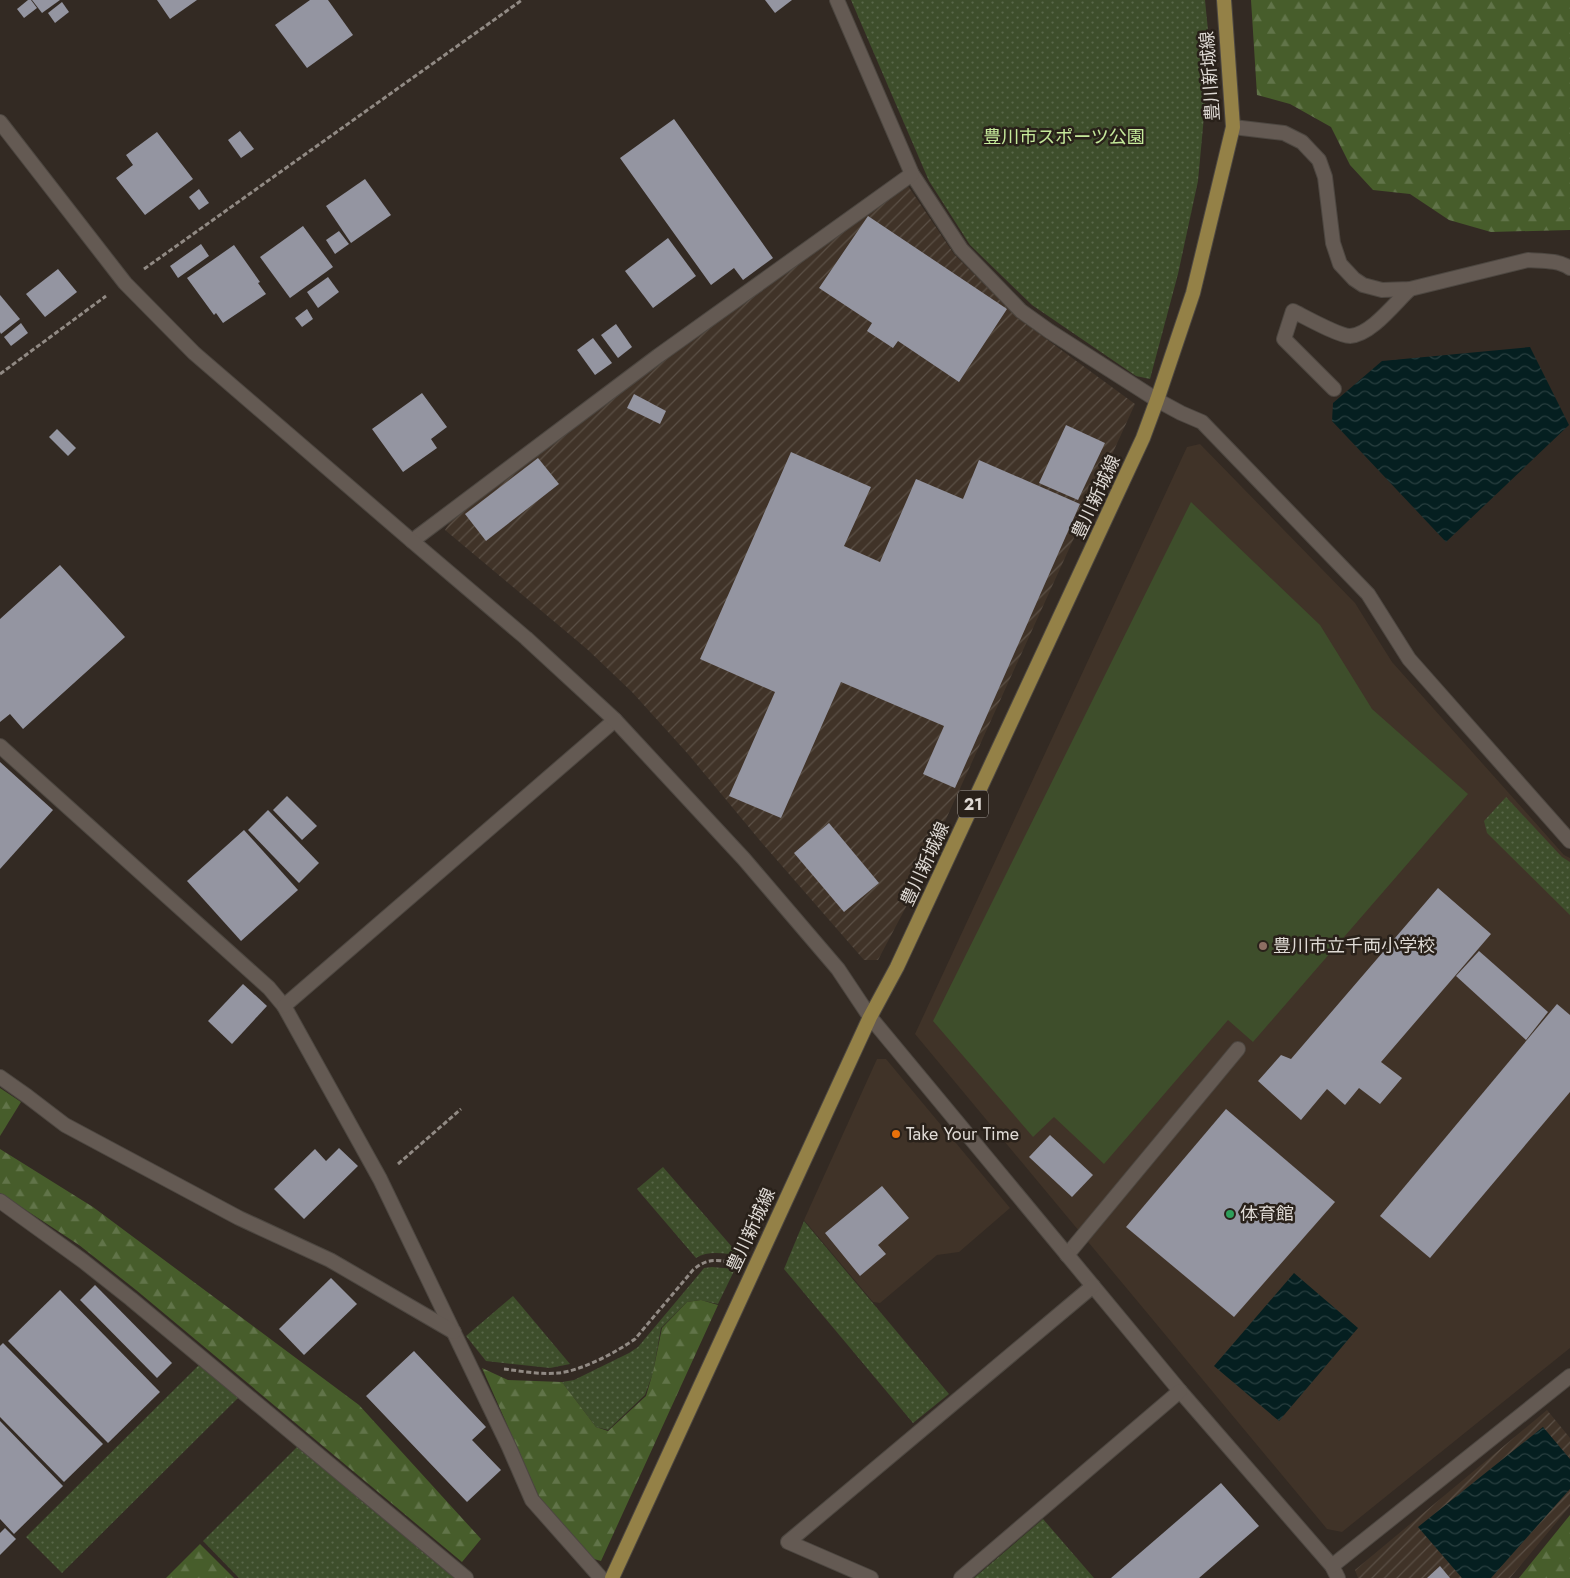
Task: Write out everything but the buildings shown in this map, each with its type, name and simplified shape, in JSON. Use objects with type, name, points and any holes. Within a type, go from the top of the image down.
[{"type":"main road","name":"豊川新城線","points":[[612,1578],[870,1017],[914,932],[1139,447],[1193,293],[1233,127],[1224,0]]},
{"type":"street","points":[[837,0],[912,174],[961,249],[1021,311],[1157,400],[1202,422],[1368,594],[1409,659],[1570,840]]},
{"type":"street","points":[[0,122],[124,283],[194,353],[526,638],[615,720],[744,859],[838,969],[870,1017],[1180,1391],[1335,1572],[1570,1376]]},
{"type":"street","points":[[1233,127],[1284,133],[1302,142],[1319,160],[1325,176],[1333,243],[1340,264],[1363,285],[1382,290],[1410,289],[1528,260],[1546,261],[1570,268]]},
{"type":"street","points":[[412,542],[658,356],[912,174]]},
{"type":"street","points":[[1334,389],[1284,339],[1293,311],[1349,336],[1361,333],[1371,327],[1410,289]]},
{"type":"street","points":[[284,1006],[615,720]]},
{"type":"street","points":[[0,746],[269,988],[284,1006],[380,1179],[509,1447],[532,1500],[601,1578]]},
{"type":"street","points":[[1067,1254],[1238,1049]]},
{"type":"street","points":[[0,1078],[66,1126],[240,1218],[330,1260],[454,1333]]},
{"type":"street","points":[[0,1201],[83,1261],[131,1299],[466,1578]]},
{"type":"street","points":[[871,1578],[788,1542],[1093,1286]]},
{"type":"street","points":[[961,1578],[1180,1391]]},
{"type":"path","points":[[0,374],[124,283],[522,0]]},
{"type":"path","points":[[380,1179],[461,1109]]},
{"type":"path","points":[[504,1369],[556,1374],[575,1370],[625,1346],[635,1339],[701,1263],[709,1261],[738,1263]]},
{"type":"shaded area","points":[[908,186],[954,254],[1019,319],[1135,404],[906,907],[878,960],[864,960],[762,843],[688,754],[632,692],[588,650],[445,530],[455,514],[666,357]]},
{"type":"shaded area","name":"豊川市立千両小学校","points":[[1200,444],[1355,603],[1392,662],[1564,855],[1570,858],[1570,1348],[1342,1532],[1327,1529],[915,1034],[1187,447]]},
{"type":"shaded area","name":"Take Your Time","points":[[877,1059],[886,1059],[1010,1208],[959,1252],[937,1255],[880,1303],[873,1302],[804,1220]]},
{"type":"shaded area","points":[[1547,1410],[1570,1438],[1570,1506],[1510,1578],[1358,1578],[1355,1570]]},
{"type":"green space","name":"豊川市スポーツ公園","points":[[851,0],[1205,0],[1210,51],[1198,181],[1178,274],[1150,379],[1136,376],[1032,305],[970,245],[929,181]]},
{"type":"green space","points":[[1251,0],[1570,0],[1570,230],[1491,232],[1449,220],[1410,194],[1373,190],[1350,165],[1331,127],[1290,104],[1257,95]]},
{"type":"green space","points":[[1191,502],[1320,625],[1372,709],[1468,794],[1253,1042],[1228,1020],[1104,1164],[1054,1117],[1033,1137],[933,1021]]},
{"type":"green space","points":[[1506,797],[1562,857],[1570,862],[1570,915],[1487,833],[1484,821]]},
{"type":"green space","points":[[0,1088],[21,1102],[0,1136]]},
{"type":"green space","points":[[0,1149],[93,1207],[359,1405],[481,1539],[462,1562],[136,1290],[79,1245],[0,1193]]},
{"type":"green space","points":[[663,1167],[739,1255],[711,1253],[696,1258],[637,1189]]},
{"type":"green space","points":[[804,1221],[949,1394],[913,1423],[784,1269]]},
{"type":"green space","points":[[704,1268],[735,1269],[718,1304],[700,1300],[687,1302],[661,1328],[653,1373],[645,1395],[608,1430],[596,1427],[562,1382],[574,1380],[638,1347]]},
{"type":"green space","points":[[513,1296],[570,1364],[550,1368],[486,1361],[466,1336]]},
{"type":"green space","points":[[701,1300],[718,1305],[601,1561],[594,1559],[540,1499],[482,1368],[508,1380],[562,1382],[596,1427],[608,1431],[646,1396],[662,1328],[687,1302]]},
{"type":"green space","points":[[200,1364],[239,1397],[62,1573],[26,1537]]},
{"type":"green space","points":[[298,1446],[457,1578],[239,1578],[203,1541]]},
{"type":"green space","points":[[1570,1515],[1570,1578],[1519,1578]]},
{"type":"green space","points":[[1043,1519],[1094,1578],[974,1578]]},
{"type":"green space","points":[[200,1544],[234,1578],[166,1578]]},
{"type":"water","points":[[1530,347],[1569,425],[1446,542],[1332,421],[1333,403],[1382,361]]},
{"type":"water","points":[[1294,1273],[1358,1328],[1279,1421],[1214,1366]]},
{"type":"water","points":[[1543,1427],[1570,1459],[1570,1489],[1491,1578],[1462,1578],[1418,1527]]},
{"type":"place","name":"豊川市立千両小学校","points":[[1263,946]]},
{"type":"place","name":"Take Your Time","points":[[896,1134]]},
{"type":"place","name":"体育館","points":[[1230,1214]]}]
